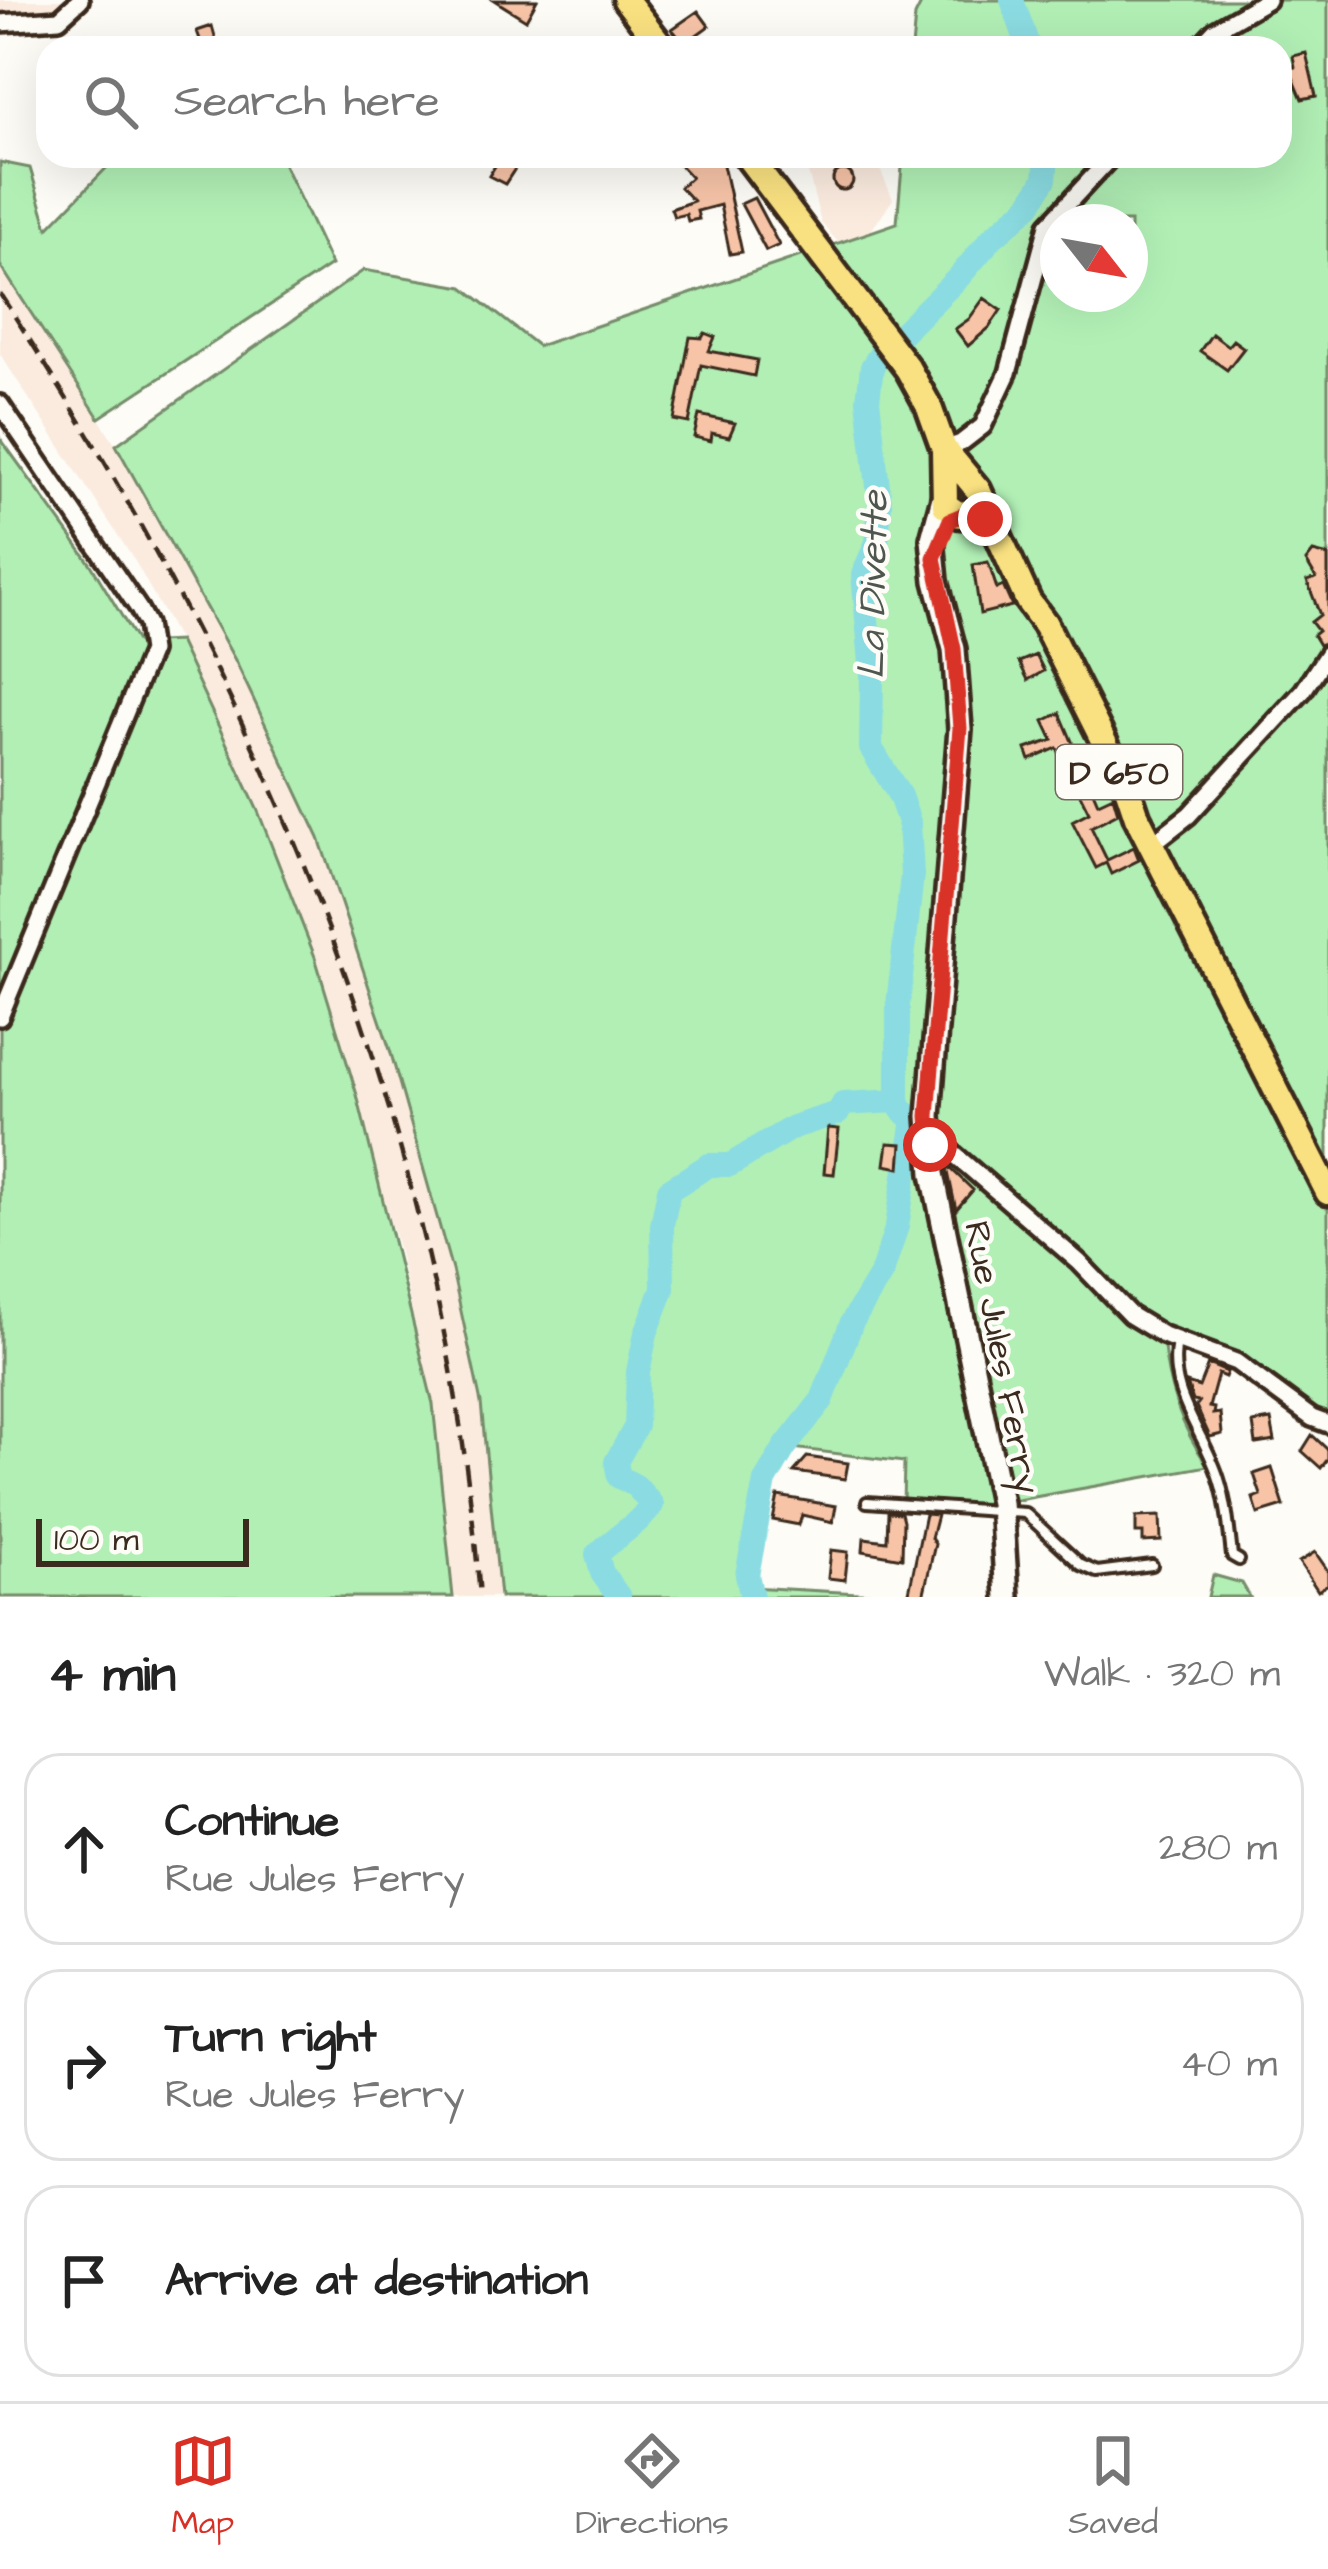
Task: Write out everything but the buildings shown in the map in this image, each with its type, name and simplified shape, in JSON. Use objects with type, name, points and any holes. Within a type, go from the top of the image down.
[{"type":"main road","points":[[626,0],[654,36]]},
{"type":"main road","points":[[756,168],[890,343],[929,407],[961,498]]},
{"type":"main road","name":"D 650","points":[[961,498],[999,534],[1028,601],[1045,624],[1328,1192]]},
{"type":"main road","name":"Rue Jules Ferry","points":[[961,498],[932,539],[954,649],[960,728],[928,1116],[933,1174],[1002,1510],[1007,1597]]},
{"type":"street","points":[[0,23],[59,20],[80,0]]},
{"type":"street","points":[[1209,36],[1267,0]]},
{"type":"street","points":[[944,449],[983,426],[1008,373],[1048,225],[1101,168]]},
{"type":"street","points":[[0,404],[139,609],[147,624],[151,652],[0,1017]]},
{"type":"street","points":[[1152,844],[1189,815],[1303,691],[1328,653]]},
{"type":"street","points":[[947,1148],[1079,1262],[1130,1315],[1177,1340],[1236,1362],[1312,1418],[1328,1424]]},
{"type":"lane","points":[[1177,1340],[1174,1358],[1181,1396],[1212,1458],[1232,1556],[1239,1560]]},
{"type":"lane","points":[[867,1502],[1024,1513],[1097,1573],[1152,1565]]},
{"type":"shaded area","points":[[0,0],[89,0],[65,29],[0,32]]},
{"type":"shaded area","points":[[807,168],[879,168],[893,199],[852,258],[821,223]]},
{"type":"shaded area","points":[[0,265],[116,445],[235,660],[319,839],[390,1050],[452,1270],[481,1403],[500,1597],[453,1597],[433,1404],[398,1248],[315,957],[258,811],[179,641],[136,563],[0,354]]},
{"type":"green space","points":[[923,0],[1328,0],[1328,1424],[1254,1373],[1163,1337],[1176,1405],[1208,1466],[1001,1503],[903,1504],[904,1462],[785,1447],[756,1514],[749,1551],[750,1587],[876,1597],[500,1597],[481,1403],[452,1270],[390,1050],[319,838],[235,660],[116,445],[364,270],[463,287],[538,346],[897,223],[902,168],[1292,168],[1292,36],[913,36]]},
{"type":"green space","points":[[0,162],[30,168],[48,228],[106,168],[286,168],[331,265],[99,418],[0,265]]},
{"type":"green space","points":[[0,438],[90,563],[138,643],[179,641],[258,811],[315,957],[357,1095],[433,1404],[453,1597],[0,1597]]},
{"type":"green space","points":[[1213,1575],[1242,1583],[1250,1597],[1208,1597]]},
{"type":"waterway","name":"La Divette","points":[[1012,0],[1025,36]]},
{"type":"waterway","name":"La Divette","points":[[899,336],[1029,206],[1045,179],[1046,168]]},
{"type":"waterway","name":"La Divette","points":[[752,1597],[747,1575],[765,1481],[822,1400],[852,1322],[882,1272],[897,1226],[914,1120],[898,1101],[898,1005],[912,875],[909,822],[900,796],[871,748],[872,674],[863,575],[877,542],[880,504],[868,400],[872,367],[882,351]]},
{"type":"waterway","name":"La Divette","points":[[619,1597],[602,1573],[597,1555],[652,1505],[636,1486],[619,1477],[616,1462],[636,1426],[638,1372],[663,1289],[662,1225],[669,1190],[709,1165],[730,1165],[793,1127],[838,1113],[843,1104],[898,1101]]},
{"type":"railway","points":[[0,294],[94,444],[179,597],[256,755],[324,916],[380,1080],[426,1249],[459,1421],[480,1597]]},
{"type":"route","points":[[930,1145],[928,1116],[960,728],[954,649],[934,558],[945,527],[957,514],[972,511],[985,519]]}]
